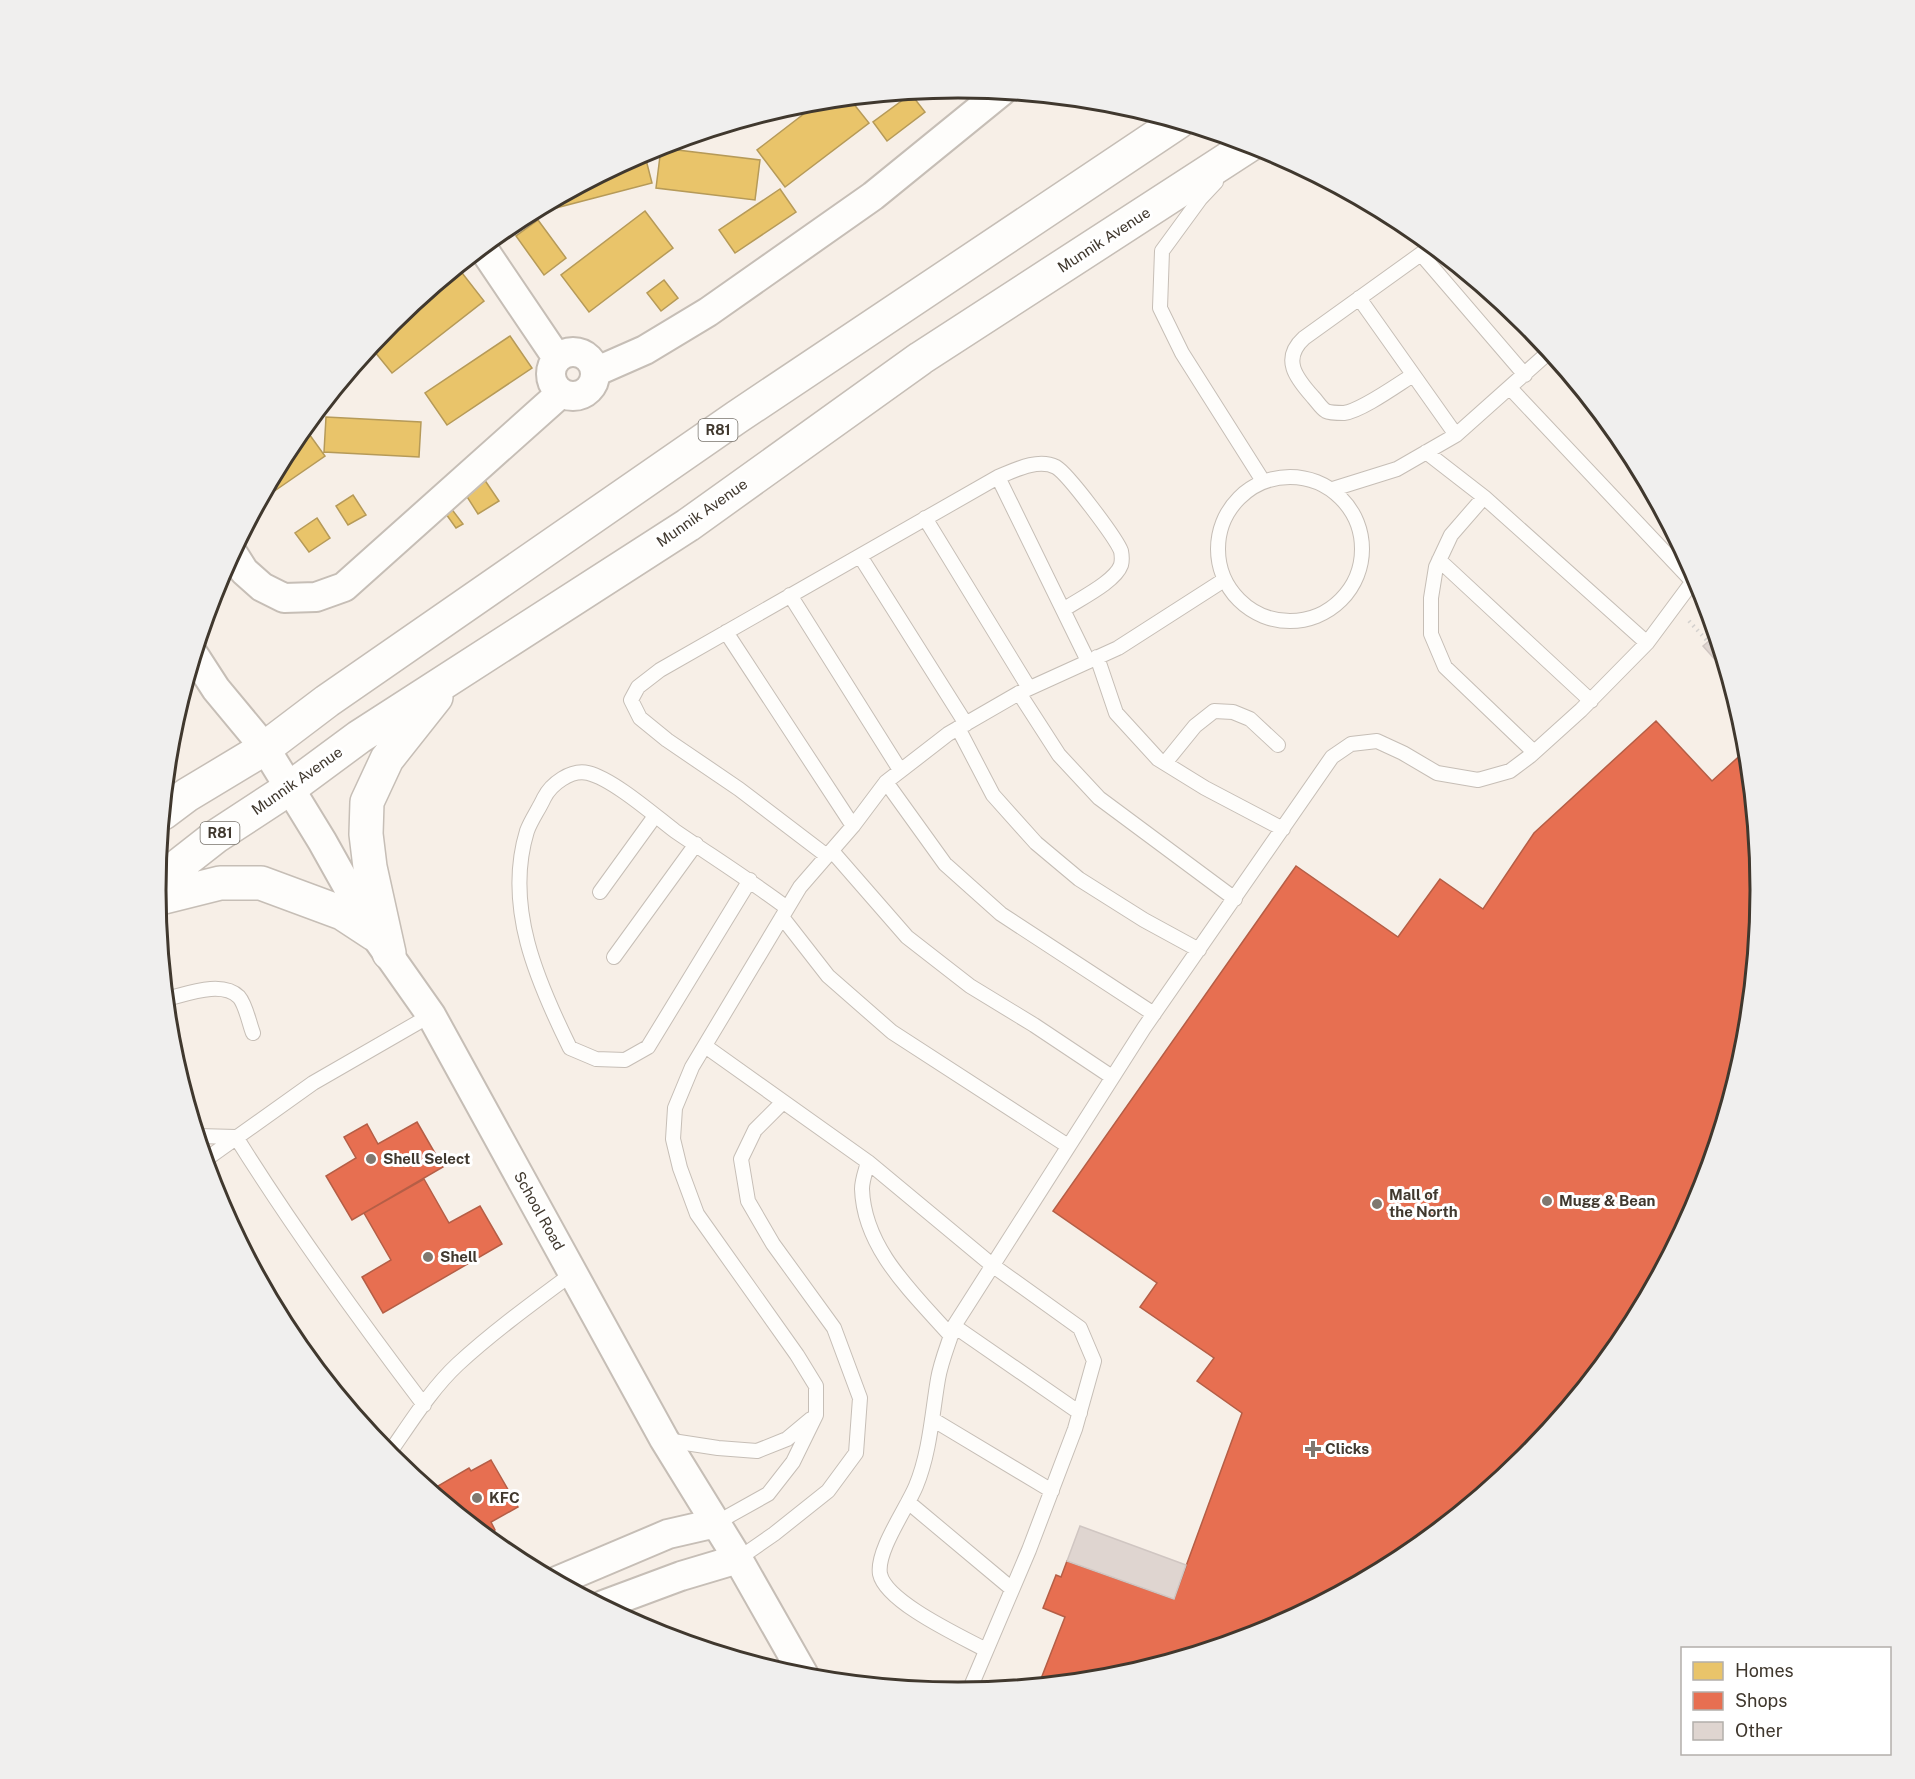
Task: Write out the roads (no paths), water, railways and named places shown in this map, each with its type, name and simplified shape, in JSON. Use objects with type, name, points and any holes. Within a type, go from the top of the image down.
[{"type":"main road","name":"R81","points":[[170,808],[265,748],[327,701],[737,417],[1171,127]]},
{"type":"main road","name":"Munnik Avenue","points":[[166,876],[215,837],[290,788],[359,737],[688,525],[921,358],[1240,150]]},
{"type":"main road","points":[[382,943],[366,834],[367,802],[387,759],[453,677]]},
{"type":"main road","points":[[166,896],[220,883],[261,883],[342,913],[382,943]]},
{"type":"street","points":[[595,372],[645,350],[708,312],[873,196],[993,99]]},
{"type":"street","points":[[486,253],[557,358]]},
{"type":"street","points":[[576,352],[585,356],[592,363],[595,372],[594,382],[588,390],[580,395],[570,396],[561,393],[550,376],[557,358],[566,353],[576,352]]},
{"type":"street","points":[[237,561],[244,571],[262,586],[284,597],[316,597],[344,587],[561,393]]},
{"type":"street","name":"School Road","points":[[199,663],[216,689],[265,748],[382,943],[431,1015],[664,1439],[738,1558],[798,1665]]},
{"type":"street","points":[[565,1577],[668,1534],[716,1523]]},
{"type":"street","points":[[611,1602],[738,1558]]},
{"type":"lane","points":[[1243,151],[1200,199],[1162,251],[1160,308],[1182,353],[1263,481]]},
{"type":"lane","points":[[1413,375],[1363,406],[1347,413],[1326,411],[1301,384],[1291,359],[1295,347],[1425,250]]},
{"type":"lane","points":[[1420,254],[1525,375]]},
{"type":"lane","points":[[1359,298],[1456,435]]},
{"type":"lane","points":[[1333,489],[1397,468],[1456,435],[1544,357]]},
{"type":"lane","points":[[1510,388],[1679,563]]},
{"type":"lane","points":[[1426,452],[1484,497],[1647,643]]},
{"type":"lane","points":[[1063,610],[1116,575],[1122,562],[1120,550],[1081,493],[1057,467],[1045,464],[1027,466],[998,477],[660,670],[638,687],[632,700],[640,718],[667,740],[829,853],[907,937],[970,986],[1112,1077]]},
{"type":"lane","points":[[1287,476],[1310,479],[1333,489],[1350,506],[1360,528],[1363,553],[1358,576],[1345,597],[1326,612],[1304,620],[1279,621],[1256,614],[1237,599],[1224,580],[1217,557],[1218,533],[1227,511],[1243,493],[1263,481],[1287,476]]},
{"type":"lane","points":[[998,477],[1063,610],[1092,659],[1116,713],[1158,759],[1205,788],[1283,829]]},
{"type":"lane","points":[[1484,497],[1451,536],[1436,567],[1431,598],[1431,634],[1445,667],[1534,752]]},
{"type":"lane","points":[[925,518],[1024,690],[1059,756],[1099,798],[1235,899]]},
{"type":"lane","points":[[860,556],[962,726],[993,795],[1036,843],[1079,879],[1144,920],[1199,950]]},
{"type":"lane","points":[[1439,560],[1591,700]]},
{"type":"lane","points":[[716,1523],[768,1494],[793,1462],[816,1415],[816,1386],[791,1345],[698,1214],[680,1168],[673,1138],[675,1108],[692,1067],[800,887],[853,826],[886,782],[962,726],[1024,690],[1118,648],[1224,580]]},
{"type":"lane","points":[[986,1650],[908,1606],[892,1594],[880,1575],[881,1557],[917,1485],[930,1440],[939,1375],[952,1331],[1112,1077],[1332,757],[1351,744],[1377,741],[1404,753],[1437,773],[1478,780],[1510,771],[1591,700],[1647,643],[1689,587]]},
{"type":"lane","points":[[790,596],[900,770]]},
{"type":"lane","points":[[726,632],[853,826]]},
{"type":"lane","points":[[1165,763],[1195,726],[1214,711],[1233,712],[1250,719],[1278,745]]},
{"type":"lane","points":[[750,880],[648,1047],[625,1060],[596,1059],[570,1048],[549,1005],[528,950],[520,898],[522,860],[528,829],[548,790],[562,779],[577,773],[589,773],[611,784],[750,880],[785,912],[828,976],[892,1032],[1068,1146]]},
{"type":"lane","points":[[886,782],[945,864],[1001,914],[1154,1014]]},
{"type":"lane","points":[[600,892],[655,816]]},
{"type":"lane","points":[[614,957],[696,844]]},
{"type":"lane","points":[[173,997],[215,988],[228,990],[240,999],[253,1033]]},
{"type":"lane","points":[[212,1155],[313,1083],[431,1015]]},
{"type":"lane","points":[[705,1046],[867,1162],[992,1265],[1080,1328],[1094,1361],[1080,1413],[1052,1491],[973,1681]]},
{"type":"lane","points":[[738,1558],[774,1534],[828,1491],[856,1453],[860,1398],[834,1328],[772,1244],[748,1201],[741,1159],[755,1130],[783,1102]]},
{"type":"lane","points":[[206,1136],[236,1137]]},
{"type":"lane","points":[[236,1137],[280,1207],[367,1331],[424,1405]]},
{"type":"lane","points":[[867,1162],[862,1187],[866,1219],[883,1257],[912,1293],[952,1331],[1080,1413]]},
{"type":"lane","points":[[394,1447],[456,1365],[516,1315],[573,1273]]},
{"type":"lane","points":[[664,1439],[718,1448],[757,1451],[787,1439],[816,1415]]},
{"type":"lane","points":[[932,1419],[1052,1491]]},
{"type":"lane","points":[[908,1502],[1012,1589]]},
{"type":"place","name":"Shell Select","points":[[371,1159]]},
{"type":"place","name":"Mugg & Bean","points":[[1547,1201]]},
{"type":"place","name":"Mall of the North","points":[[1377,1204]]},
{"type":"place","name":"Shell","points":[[428,1257]]},
{"type":"place","name":"Clicks","points":[[1313,1449]]},
{"type":"place","name":"KFC","points":[[477,1498]]}]
